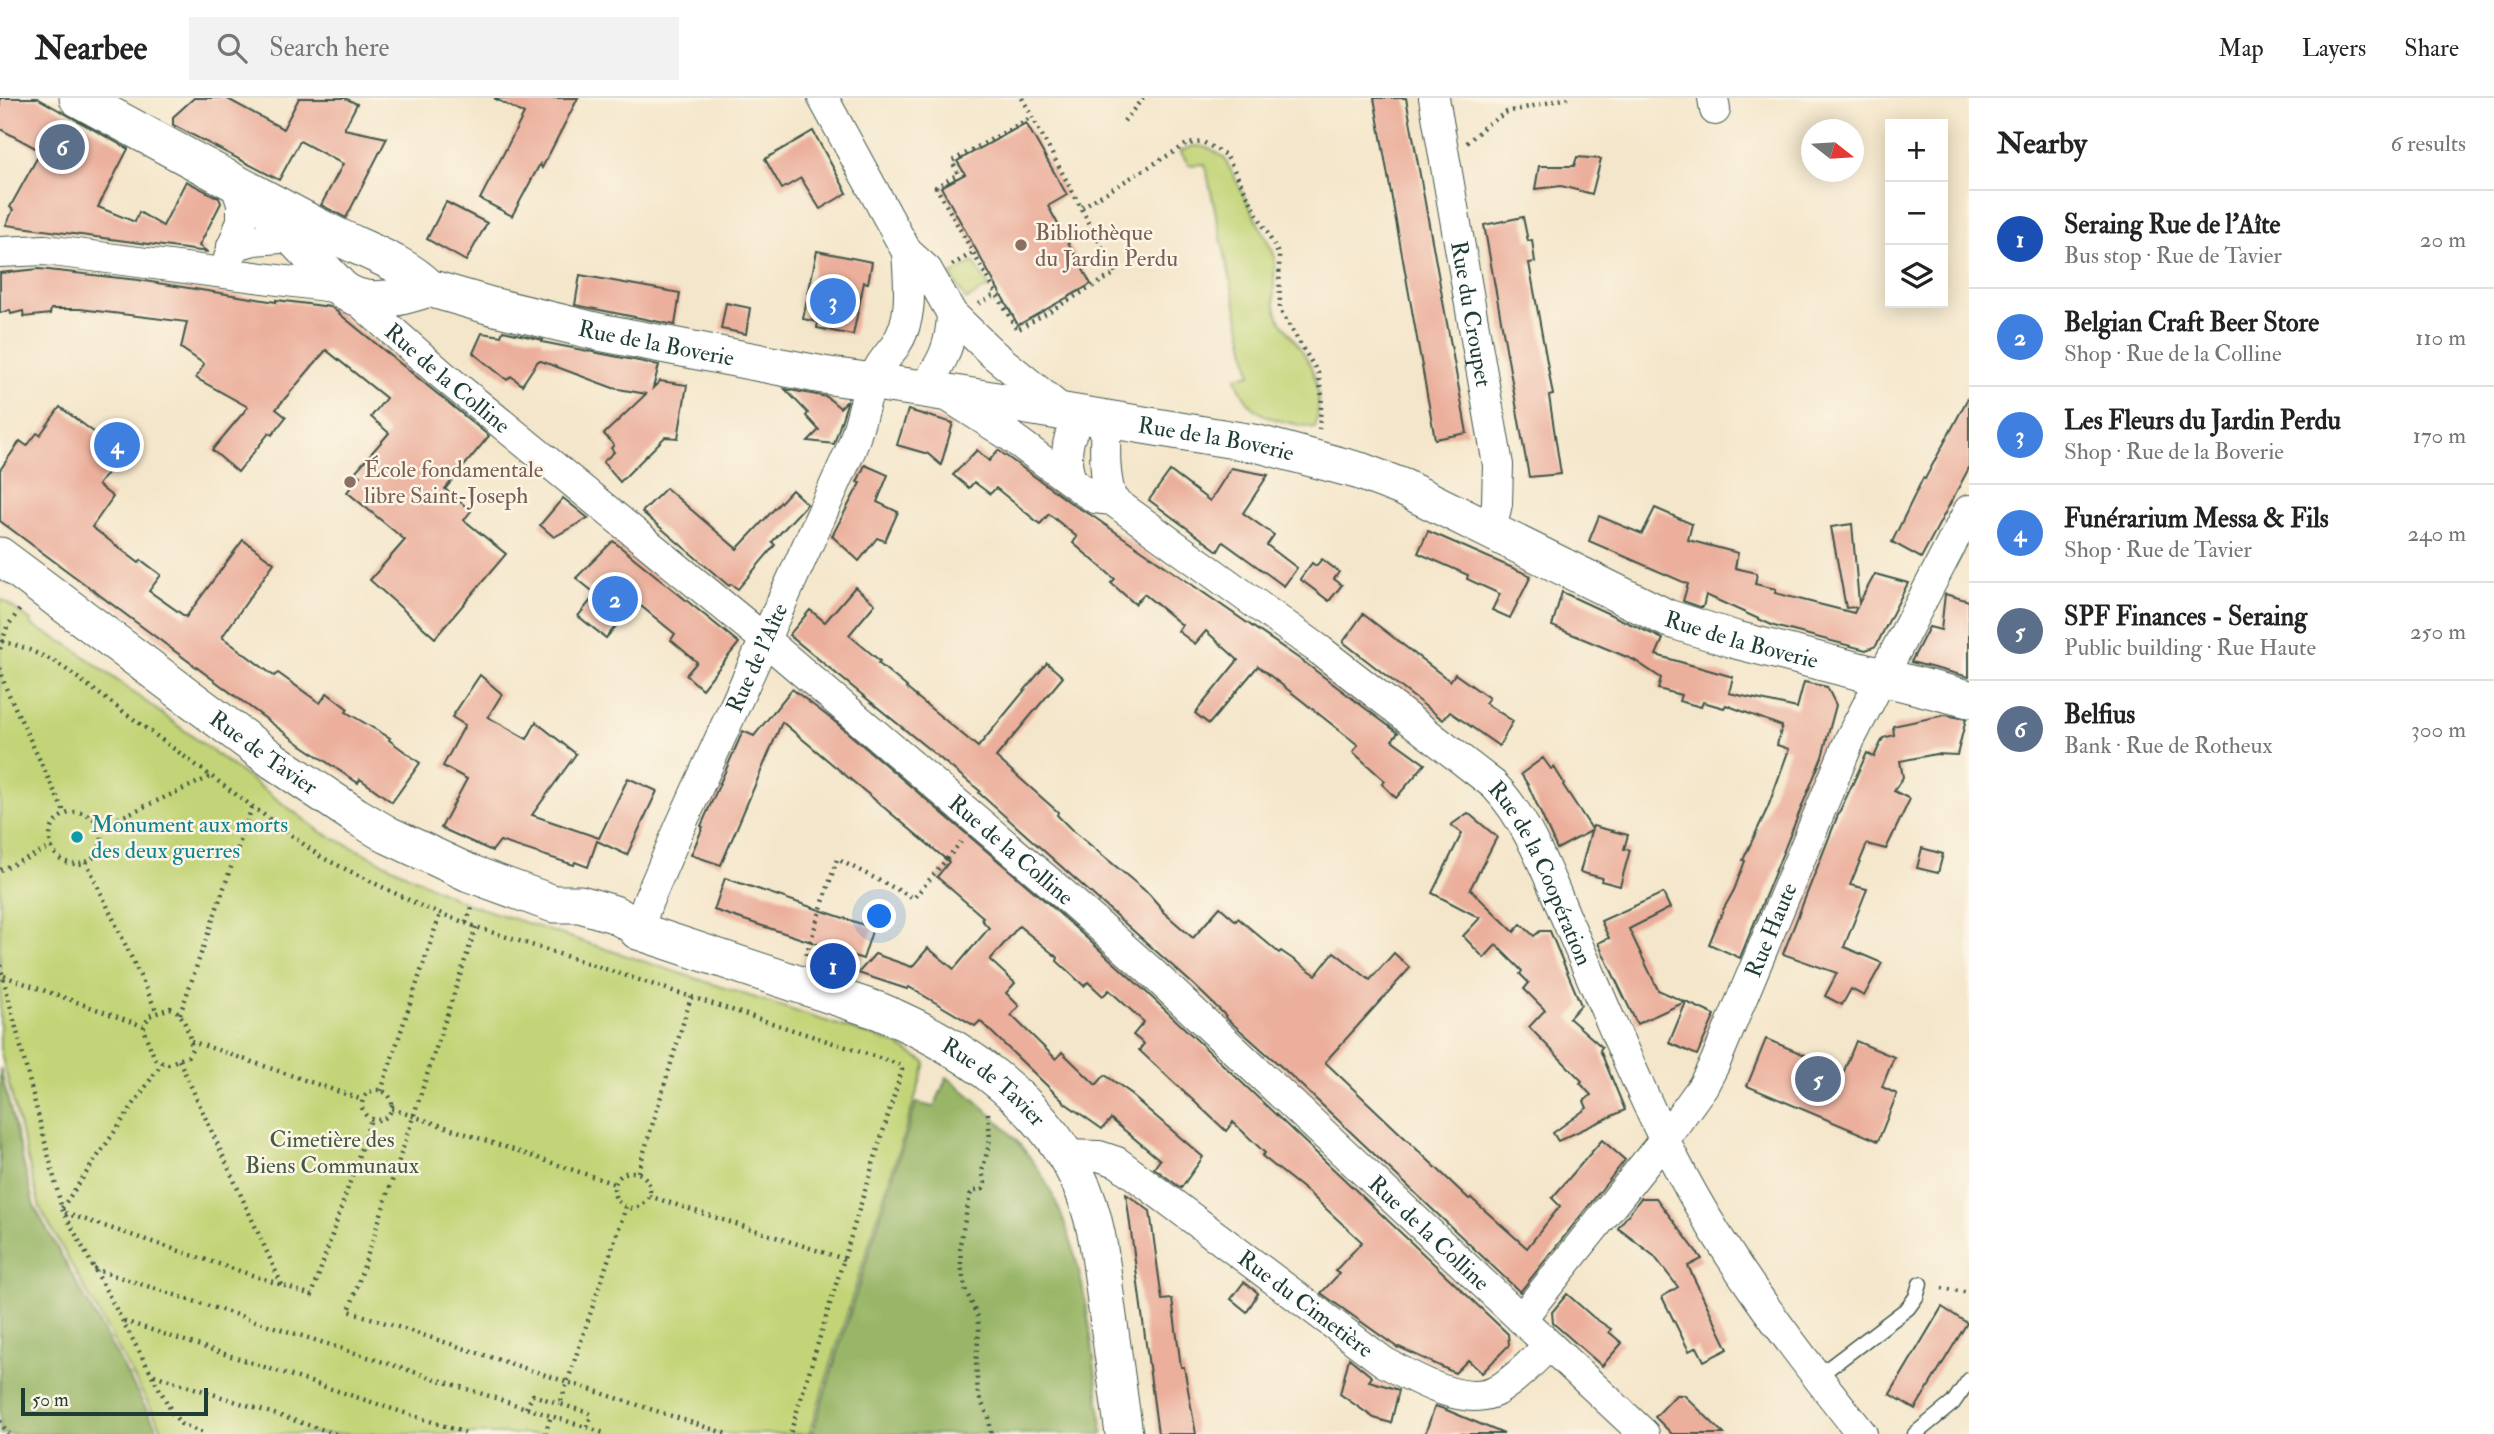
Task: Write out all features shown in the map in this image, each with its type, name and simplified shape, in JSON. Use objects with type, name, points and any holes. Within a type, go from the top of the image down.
[{"type":"street","points":[[78,98],[243,187],[330,274]]},
{"type":"street","points":[[823,98],[907,252],[927,271],[951,314],[993,354],[1089,415],[1112,500]]},
{"type":"street","name":"Rue du Croupet","points":[[1434,98],[1498,465],[1496,504],[1491,530]]},
{"type":"street","points":[[238,276],[229,263],[228,256],[242,220],[243,187]]},
{"type":"street","points":[[0,252],[45,250],[238,276],[330,274],[401,267],[429,288],[407,296],[390,298],[330,274],[243,187]]},
{"type":"street","points":[[232,246],[254,240],[295,238]]},
{"type":"street","points":[[907,252],[909,301],[905,328],[910,352],[932,390]]},
{"type":"street","name":"Rue de la Colline","points":[[330,274],[440,373],[764,639],[983,823],[1124,947],[1644,1434]]},
{"type":"street","name":"Rue de la Boverie","points":[[429,288],[599,332],[871,383],[1089,415],[1313,456],[1404,488],[1667,618],[1736,640],[1969,699]]},
{"type":"street","points":[[932,390],[951,335],[951,314]]},
{"type":"street","name":"Rue de l'Aîte","points":[[638,931],[664,863],[856,439],[871,383],[905,328]]},
{"type":"street","name":"Rue de la Coopération","points":[[932,390],[1010,436],[1095,498],[1112,500],[1321,651],[1494,785],[1511,803],[1554,891],[1664,1140],[1688,1188],[1729,1258],[1862,1434]]},
{"type":"street","points":[[1072,481],[1067,471],[1066,457],[1074,428],[1089,415]]},
{"type":"street","name":"Rue Haute","points":[[1521,1319],[1664,1140],[1703,1086],[1850,739],[1969,510]]},
{"type":"street","name":"Rue de Tavier","points":[[0,556],[252,746],[328,799],[388,835],[470,873],[554,904],[592,906],[623,917],[638,931],[834,995],[919,1029],[978,1065],[1021,1100],[1047,1129],[1065,1155],[1086,1199],[1100,1250],[1124,1434]]},
{"type":"street","name":"Rue du Cimetière","points":[[1065,1155],[1099,1156],[1117,1162],[1384,1362],[1420,1381],[1447,1391],[1473,1396],[1495,1392],[1549,1345]]},
{"type":"lane","points":[[1817,1377],[1908,1308],[1916,1297],[1920,1284]]},
{"type":"lane","points":[[1915,1434],[1953,1403],[1969,1380]]},
{"type":"path","points":[[1022,98],[1116,273],[1017,330],[936,187],[958,174],[952,161],[1032,117]]},
{"type":"path","points":[[1124,121],[1143,98]]},
{"type":"path","points":[[1464,146],[1486,125],[1507,112],[1568,98]]},
{"type":"path","points":[[1082,207],[1187,144],[1203,142],[1226,155],[1279,255],[1280,310],[1318,373],[1322,396],[1318,433]]},
{"type":"path","points":[[942,271],[973,253]]},
{"type":"path","points":[[0,649],[6,627],[20,609]]},
{"type":"path","points":[[2,641],[56,662],[321,857],[440,914],[901,1065],[902,1070],[790,1434]]},
{"type":"path","points":[[0,668],[5,686],[65,814]]},
{"type":"path","points":[[99,827],[211,776]]},
{"type":"path","points":[[180,1014],[252,807]]},
{"type":"path","points":[[82,813],[90,816],[99,827],[101,846],[97,853],[86,861],[74,864],[66,862],[52,847],[53,826],[65,814],[82,813]]},
{"type":"path","points":[[804,960],[837,859],[914,898],[962,841]]},
{"type":"path","points":[[0,870],[52,847]]},
{"type":"path","points":[[86,861],[157,1012]]},
{"type":"path","points":[[466,923],[474,901]]},
{"type":"path","points":[[381,1091],[440,914]]},
{"type":"path","points":[[476,927],[349,1311],[727,1434]]},
{"type":"path","points":[[0,965],[63,1211],[173,1414],[181,1424],[205,1434]]},
{"type":"path","points":[[3,976],[143,1026]]},
{"type":"path","points":[[638,1172],[691,997]]},
{"type":"path","points":[[170,1008],[175,1009],[180,1014],[192,1049],[188,1056],[168,1064],[162,1063],[155,1059],[143,1026],[149,1016],[170,1008]]},
{"type":"path","points":[[191,1041],[363,1100]]},
{"type":"path","points":[[179,1060],[283,1285]]},
{"type":"path","points":[[63,1211],[162,1063]]},
{"type":"path","points":[[370,1119],[363,1109],[363,1100],[370,1092],[381,1091],[390,1098],[392,1109]]},
{"type":"path","points":[[987,1105],[990,1140],[982,1172],[985,1183],[983,1189],[973,1191],[970,1195],[960,1244],[965,1289],[973,1303],[979,1329],[976,1362],[978,1395],[989,1418],[991,1434]]},
{"type":"path","points":[[392,1109],[615,1184]]},
{"type":"path","points":[[370,1119],[383,1119],[392,1109]]},
{"type":"path","points":[[63,1211],[312,1295],[370,1119]]},
{"type":"path","points":[[638,1172],[649,1182],[649,1196],[637,1208],[626,1207],[614,1195],[615,1184],[624,1174],[638,1172]]},
{"type":"path","points":[[649,1196],[844,1259]]},
{"type":"path","points":[[560,1404],[626,1207]]},
{"type":"path","points":[[94,1269],[607,1434]]},
{"type":"path","points":[[1942,1288],[1969,1293]]},
{"type":"path","points":[[123,1321],[469,1434]]},
{"type":"path","points":[[152,1375],[336,1434]]},
{"type":"path","points":[[526,1408],[533,1395],[589,1413],[591,1416],[587,1427]]},
{"type":"path","points":[[545,1434],[551,1416]]},
{"type":"path","points":[[0,1421],[8,1434]]},
{"type":"green space","points":[[1194,146],[1211,149],[1225,159],[1273,252],[1274,300],[1277,313],[1305,354],[1317,384],[1315,428],[1266,416],[1248,402],[1241,391],[1236,377],[1251,374],[1205,164],[1189,165],[1180,151]]},
{"type":"green space","points":[[974,262],[989,287],[966,300],[951,275]]},
{"type":"green space","name":"Cimetière des Biens Communaux","points":[[3,600],[31,621],[31,625],[72,647],[321,832],[465,903],[896,1044],[926,1063],[809,1434],[165,1434],[40,1208],[0,1049],[0,601]]},
{"type":"green space","points":[[0,1068],[34,1206],[160,1434],[0,1434]]},
{"type":"green space","points":[[947,1077],[982,1106],[1015,1139],[1034,1163],[1052,1193],[1076,1259],[1084,1294],[1103,1434],[812,1434],[916,1103],[934,1107]]},
{"type":"building","points":[[0,98],[37,98],[128,149],[98,207],[135,222],[139,212],[163,226],[186,181],[219,198],[221,203],[199,246],[208,252],[6,225],[13,210],[10,207],[41,151],[0,129]]},
{"type":"building","points":[[194,98],[226,98],[283,129],[299,98],[345,98],[357,104],[344,129],[387,138],[346,218],[321,205],[343,164],[300,141],[279,180],[173,125],[173,117]]},
{"type":"building","points":[[494,98],[578,98],[542,168],[540,164],[512,216],[480,199],[524,114]]},
{"type":"building","points":[[1374,98],[1406,98],[1467,433],[1435,439]]},
{"type":"building","name":"Bibliothèque du Jardin Perdu","points":[[1026,123],[1067,195],[1048,206],[1091,284],[1018,325],[941,187],[965,174],[957,161]]},
{"type":"building","points":[[813,131],[847,193],[820,209],[801,178],[782,189],[765,159]]},
{"type":"building","points":[[1577,157],[1601,159],[1592,194],[1561,186],[1535,189],[1539,166],[1574,166]]},
{"type":"building","points":[[446,202],[487,223],[466,261],[427,239]]},
{"type":"building","points":[[1523,217],[1528,241],[1532,240],[1535,262],[1529,263],[1553,395],[1549,396],[1561,474],[1529,477],[1484,225]]},
{"type":"building","points":[[817,251],[872,262],[868,283],[864,282],[853,335],[817,328],[818,322],[803,319]]},
{"type":"building","points":[[39,269],[138,280],[276,302],[331,307],[489,436],[445,489],[471,511],[464,520],[506,554],[435,638],[370,580],[405,540],[347,492],[360,476],[355,472],[389,433],[371,417],[386,398],[326,350],[276,409],[286,417],[272,435],[269,433],[238,472],[212,450],[248,407],[196,378],[204,364],[181,348],[187,322],[80,309],[51,309],[50,314],[24,317],[23,311],[11,314],[10,310],[0,313],[0,273]]},
{"type":"building","points":[[580,275],[680,293],[675,325],[575,305]]},
{"type":"building","points":[[726,303],[750,308],[746,334],[721,329]]},
{"type":"building","points":[[503,331],[543,340],[542,342],[659,365],[653,388],[660,381],[687,385],[678,438],[665,437],[620,482],[603,462],[614,452],[611,448],[614,445],[604,434],[646,394],[613,388],[541,361],[538,361],[522,385],[511,376],[507,380],[473,353],[482,333],[501,336]]},
{"type":"building","points":[[785,389],[827,397],[840,408],[848,400],[834,444],[808,441],[819,430],[806,416],[808,413]]},
{"type":"building","points":[[1969,396],[1969,468],[1921,558],[1892,542],[1923,478],[1925,479]]},
{"type":"building","points":[[60,407],[122,453],[98,485],[113,497],[92,527],[139,563],[141,560],[161,575],[149,591],[186,617],[243,540],[274,563],[222,637],[274,676],[278,673],[320,703],[327,693],[348,709],[346,712],[390,738],[389,740],[420,763],[392,802],[360,779],[358,783],[301,745],[0,521],[0,470],[20,441],[27,446],[37,433],[40,435]]},
{"type":"building","points":[[908,410],[953,423],[941,465],[928,454],[897,445]]},
{"type":"building","points":[[977,450],[989,461],[998,450],[1075,506],[1304,662],[1398,733],[1392,740],[1425,764],[1396,798],[1382,784],[1385,781],[1353,752],[1358,745],[1258,666],[1209,724],[1195,713],[1238,660],[1206,631],[1195,644],[1178,631],[1182,625],[1144,594],[1135,604],[1111,583],[1115,579],[1073,543],[1077,537],[1049,514],[1040,524],[996,488],[990,494],[974,482],[969,488],[953,475]]},
{"type":"building","points":[[865,465],[888,475],[877,502],[898,512],[885,541],[877,538],[859,561],[832,536],[860,483],[857,482]]},
{"type":"building","points":[[1231,468],[1268,475],[1243,513],[1274,535],[1267,545],[1297,568],[1284,586],[1223,542],[1218,551],[1149,500],[1170,471],[1210,501]]},
{"type":"building","points":[[666,488],[737,549],[792,490],[807,504],[772,542],[775,545],[738,589],[731,584],[729,586],[642,512]]},
{"type":"building","points":[[563,498],[588,518],[554,537],[540,525]]},
{"type":"building","points":[[1655,508],[1692,524],[1688,540],[1738,553],[1735,568],[1757,573],[1755,584],[1776,589],[1775,593],[1854,613],[1857,607],[1846,608],[1831,527],[1852,524],[1859,603],[1875,574],[1908,583],[1876,646],[1866,650],[1774,626],[1706,595],[1703,607],[1700,607],[1683,601],[1688,584],[1589,541],[1599,516],[1642,534]]},
{"type":"building","points":[[1428,531],[1531,576],[1510,618],[1492,610],[1500,594],[1467,579],[1468,575],[1418,553]]},
{"type":"building","points":[[613,541],[739,643],[702,689],[686,675],[697,662],[671,640],[675,634],[636,602],[606,638],[578,616],[596,594],[576,578]]},
{"type":"building","points":[[1322,559],[1339,572],[1334,579],[1342,585],[1329,601],[1300,579],[1312,563],[1316,566]]},
{"type":"building","points":[[855,587],[875,604],[849,635],[906,688],[978,747],[1047,663],[1063,677],[996,757],[1058,812],[1057,815],[1071,829],[1149,894],[1162,911],[1193,938],[1220,907],[1236,921],[1238,918],[1279,953],[1281,951],[1316,975],[1334,952],[1370,980],[1394,953],[1410,968],[1325,1062],[1469,1199],[1527,1248],[1560,1206],[1552,1198],[1602,1140],[1625,1160],[1520,1292],[1195,986],[979,793],[980,791],[789,635],[810,610],[825,622]]},
{"type":"building","points":[[1562,592],[1663,639],[1656,655],[1733,677],[1729,693],[1797,708],[1804,682],[1827,687],[1836,705],[1822,757],[1740,958],[1709,944],[1734,890],[1745,861],[1743,860],[1768,807],[1789,749],[1777,745],[1782,726],[1726,705],[1724,708],[1703,702],[1701,707],[1679,701],[1681,695],[1658,689],[1661,678],[1634,660],[1552,626]]},
{"type":"building","points":[[1945,594],[1969,601],[1969,677],[1911,662],[1929,627],[1941,630]]},
{"type":"building","points":[[1363,614],[1450,681],[1455,674],[1489,698],[1485,703],[1513,721],[1499,746],[1450,712],[1443,720],[1343,642]]},
{"type":"building","points":[[480,675],[502,694],[488,717],[527,739],[536,722],[576,754],[532,815],[599,838],[628,778],[657,791],[627,855],[597,841],[588,867],[575,862],[574,865],[500,841],[492,851],[441,828],[467,779],[443,766],[465,725],[452,717]]},
{"type":"building","points":[[792,689],[834,721],[1050,905],[1144,990],[1508,1334],[1509,1345],[1482,1373],[1468,1360],[1455,1373],[1398,1348],[1321,1293],[1339,1274],[1335,1271],[1362,1242],[1310,1194],[1262,1156],[1265,1153],[1233,1122],[1226,1131],[1139,1050],[1144,1044],[1133,1035],[1144,1022],[1109,990],[1103,996],[1088,982],[1084,986],[1057,961],[1058,958],[1019,926],[990,960],[1015,983],[1006,993],[1019,1006],[1011,1015],[1056,1059],[1062,1052],[1096,1085],[1105,1075],[1132,1094],[1203,1157],[1181,1188],[1154,1168],[1160,1160],[1111,1119],[1102,1129],[1065,1103],[980,1021],[975,1026],[909,987],[907,989],[858,973],[875,954],[912,967],[928,948],[954,969],[989,928],[981,919],[983,917],[937,877],[949,862],[782,722],[721,865],[691,855],[743,731],[754,736]]},
{"type":"building","points":[[1945,715],[1966,719],[1957,755],[1936,754],[1900,761],[1903,777],[1894,791],[1910,799],[1886,849],[1867,844],[1850,885],[1867,889],[1844,947],[1882,963],[1864,996],[1851,989],[1842,1005],[1825,996],[1837,973],[1783,954],[1838,815],[1867,753],[1874,757],[1883,738],[1894,735],[1893,726]]},
{"type":"building","points":[[1543,758],[1551,769],[1554,767],[1592,829],[1593,826],[1628,835],[1624,849],[1630,850],[1620,886],[1580,872],[1591,831],[1557,849],[1521,774]]},
{"type":"building","points":[[1468,813],[1497,837],[1470,889],[1514,932],[1521,924],[1534,936],[1540,931],[1550,931],[1581,1005],[1569,1018],[1602,1047],[1600,1050],[1625,1110],[1558,1141],[1553,1133],[1587,1108],[1584,1101],[1591,1095],[1580,1083],[1582,1081],[1529,1027],[1545,1010],[1524,989],[1529,983],[1520,974],[1522,971],[1496,945],[1484,958],[1463,936],[1480,918],[1432,893],[1462,833],[1451,825]]},
{"type":"building","points":[[1922,848],[1943,854],[1938,873],[1917,868]]},
{"type":"building","points":[[725,878],[873,928],[863,959],[714,910]]},
{"type":"building","points":[[1663,893],[1670,908],[1629,929],[1658,990],[1685,1002],[1637,1024],[1598,943],[1609,938],[1601,921]]},
{"type":"building","points":[[1686,1002],[1715,1015],[1697,1055],[1669,1043]]},
{"type":"building","points":[[1766,1039],[1844,1071],[1856,1041],[1894,1057],[1882,1087],[1897,1094],[1878,1141],[1747,1086]]},
{"type":"building","points":[[1126,1194],[1150,1211],[1162,1300],[1172,1299],[1181,1367],[1184,1367],[1196,1434],[1158,1434]]},
{"type":"building","points":[[1641,1198],[1656,1198],[1702,1259],[1688,1266],[1728,1349],[1704,1361],[1697,1347],[1689,1351],[1662,1297],[1678,1287],[1654,1256],[1618,1228]]},
{"type":"building","points":[[1244,1282],[1258,1293],[1247,1312],[1231,1299]]},
{"type":"building","points":[[1567,1294],[1611,1329],[1609,1332],[1622,1343],[1602,1366],[1553,1323],[1552,1312]]},
{"type":"building","points":[[1942,1307],[1967,1323],[1915,1409],[1890,1394]]},
{"type":"building","points":[[1349,1358],[1372,1377],[1369,1381],[1399,1390],[1391,1423],[1374,1418],[1340,1394]]},
{"type":"building","points":[[1676,1395],[1684,1395],[1724,1434],[1672,1434],[1655,1417]]},
{"type":"building","points":[[1435,1406],[1444,1409],[1504,1434],[1425,1434]]},
{"type":"place","name":"Belfius","points":[[62,147]]},
{"type":"place","name":"Bibliothèque du Jardin Perdu","points":[[1021,245]]},
{"type":"place","name":"Les Fleurs du Jardin Perdu","points":[[833,301]]},
{"type":"place","name":"Funérarium Messa & Fils","points":[[117,445]]},
{"type":"place","name":"École fondamentale libre Saint-Joseph","points":[[350,482]]},
{"type":"place","name":"Belgian Craft Beer Store","points":[[615,599]]},
{"type":"place","name":"Monument aux morts des deux guerres","points":[[77,837]]},
{"type":"place","name":"Seraing Rue de l'Aîte","points":[[833,966]]},
{"type":"place","name":"SPF Finances - Seraing","points":[[1818,1079]]}]
